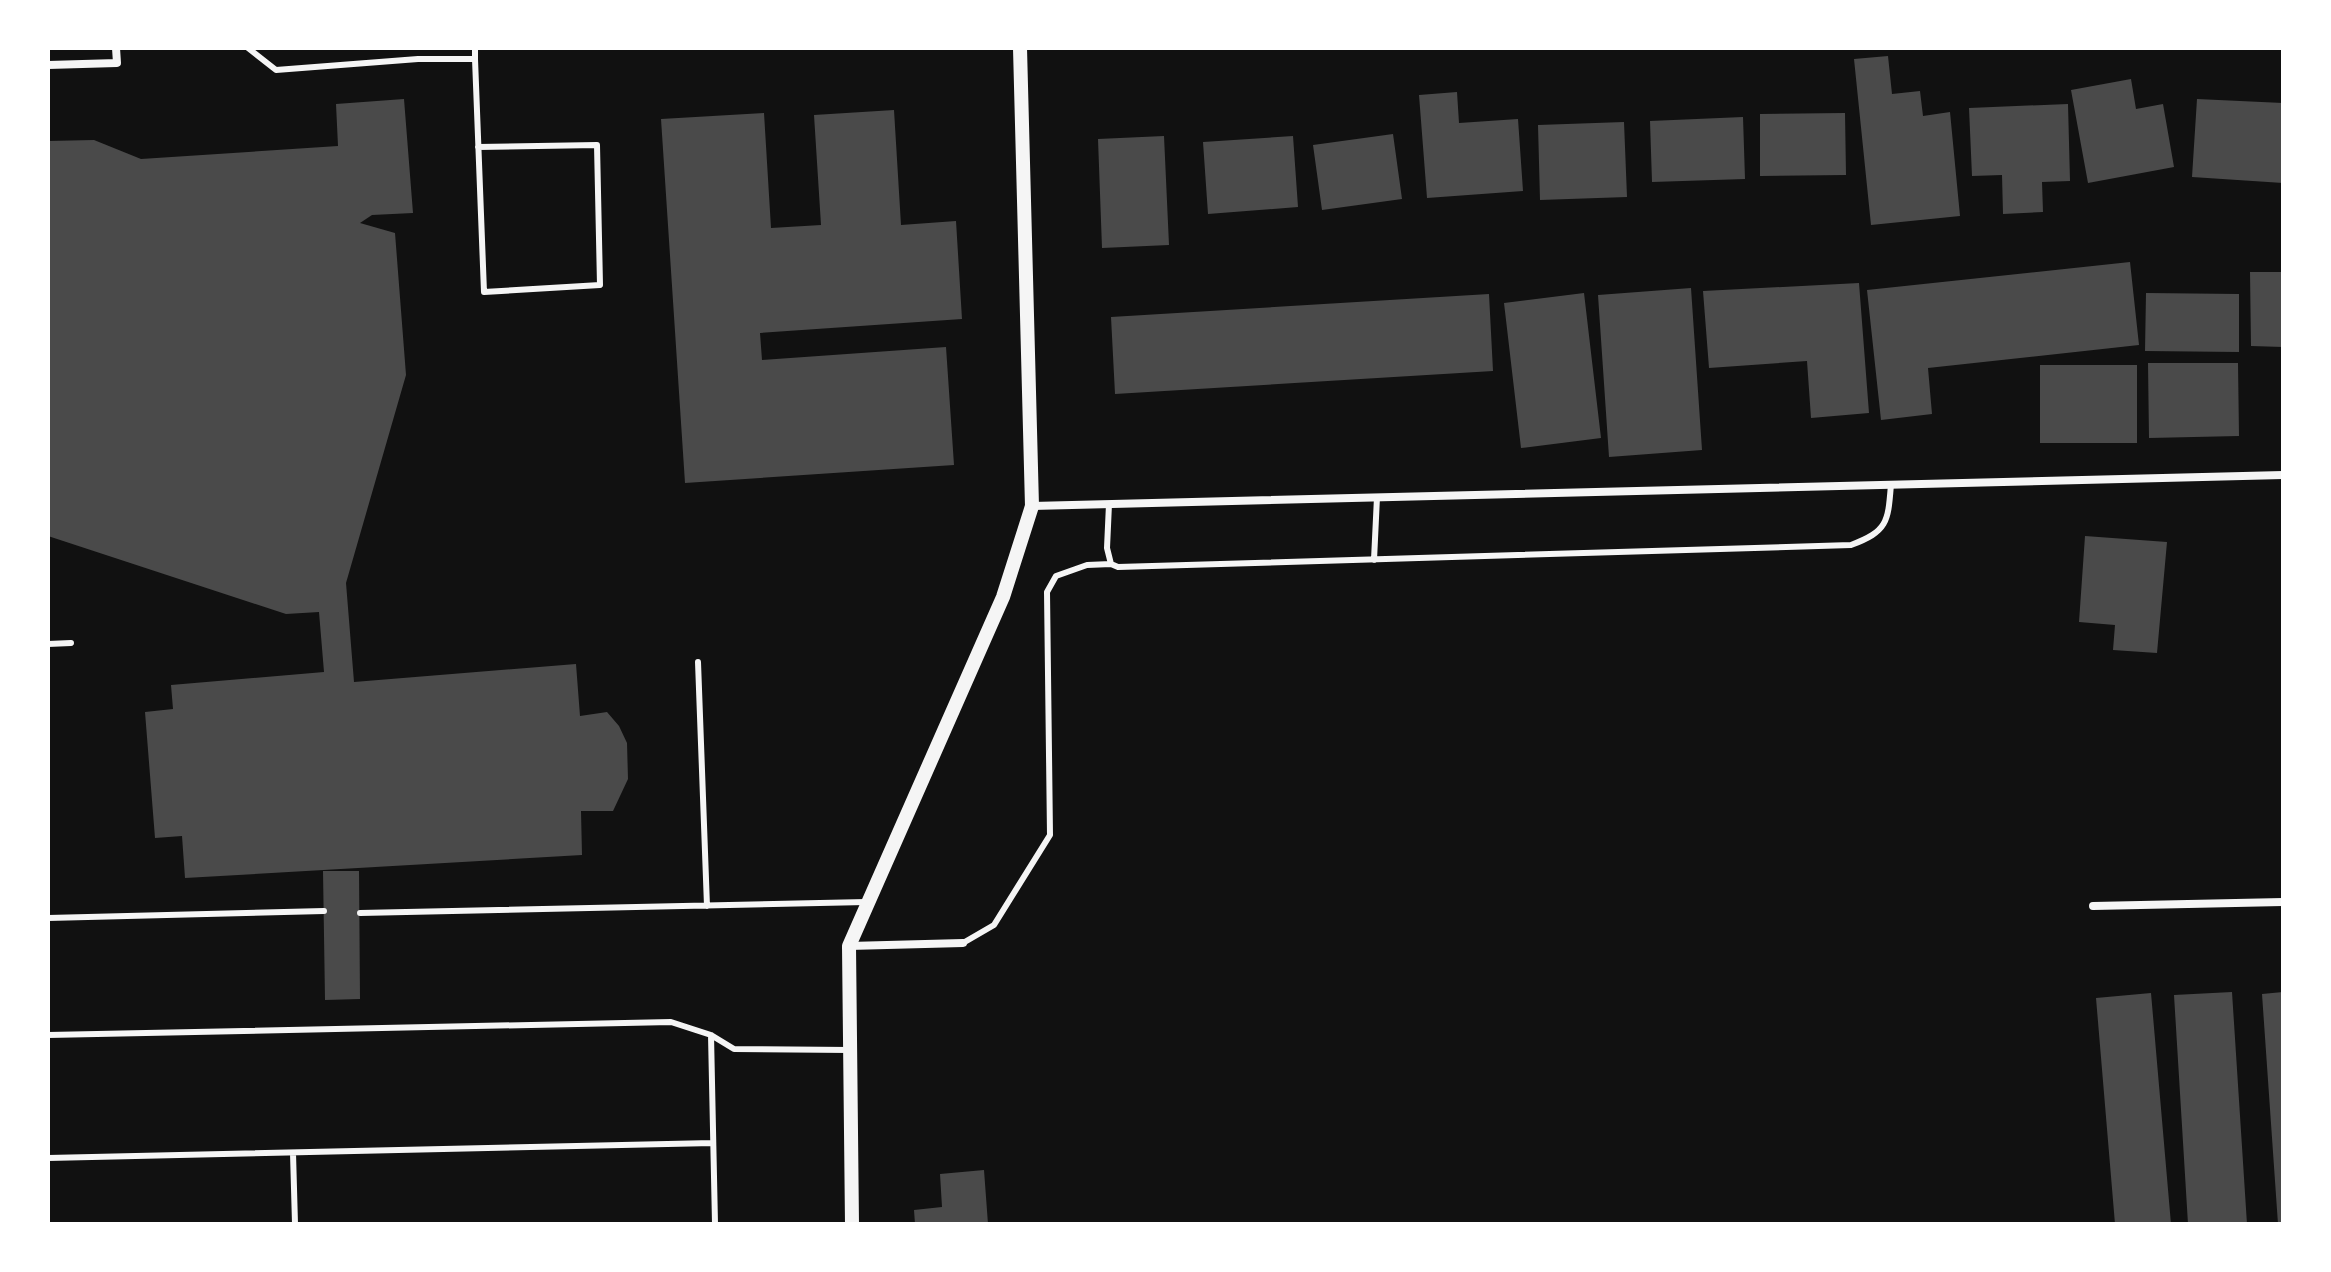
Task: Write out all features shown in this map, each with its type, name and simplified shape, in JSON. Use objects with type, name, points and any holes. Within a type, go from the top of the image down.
[{"type":"street","points":[[48,65],[117,63],[116,48]]},
{"type":"street","points":[[852,1224],[849,946],[1003,597],[1032,506],[1020,48]]},
{"type":"street","points":[[1032,506],[2283,475]]},
{"type":"street","points":[[2093,906],[2283,902]]},
{"type":"street","points":[[849,946],[963,943]]},
{"type":"lane","points":[[248,48],[276,70],[418,59],[475,59]]},
{"type":"lane","points":[[475,48],[478,147],[484,292],[600,285],[597,145],[478,147]]},
{"type":"lane","points":[[963,943],[994,925],[1050,835],[1047,592],[1056,576],[1087,565],[1111,564],[1118,567],[1851,545],[1874,536],[1885,524],[1891,484]]},
{"type":"lane","points":[[1374,560],[1377,497]]},
{"type":"lane","points":[[1109,504],[1107,548],[1111,564]]},
{"type":"lane","points":[[48,644],[71,643]]},
{"type":"lane","points":[[698,662],[707,906]]},
{"type":"lane","points":[[360,913],[866,902]]},
{"type":"lane","points":[[48,918],[324,911]]},
{"type":"lane","points":[[48,1035],[671,1022],[711,1035],[734,1049],[850,1050]]},
{"type":"lane","points":[[711,1035],[715,1224]]},
{"type":"lane","points":[[48,1158],[713,1143]]},
{"type":"lane","points":[[293,1153],[295,1224]]},
{"type":"building","points":[[1888,56],[1892,94],[1920,91],[1923,116],[1950,112],[1960,216],[1871,225],[1854,59]]},
{"type":"building","points":[[2131,79],[2136,109],[2163,104],[2174,167],[2088,183],[2071,90]]},
{"type":"building","points":[[1457,92],[1459,123],[1518,119],[1523,191],[1427,198],[1419,95]]},
{"type":"building","points":[[404,99],[413,213],[372,215],[360,223],[395,233],[406,375],[346,583],[354,682],[576,664],[580,716],[607,712],[619,726],[627,743],[628,779],[613,811],[581,811],[582,855],[185,878],[182,836],[155,838],[145,712],[173,709],[171,685],[324,672],[319,612],[286,614],[48,536],[48,141],[94,140],[141,159],[338,146],[336,104]]},
{"type":"building","points":[[2197,99],[2283,103],[2283,183],[2192,177]]},
{"type":"building","points":[[2068,104],[2070,181],[2042,182],[2043,212],[2003,214],[2002,175],[1972,176],[1969,108]]},
{"type":"building","points":[[894,110],[901,225],[956,221],[962,319],[760,333],[762,360],[946,347],[954,465],[685,483],[661,119],[764,113],[771,228],[821,225],[814,115]]},
{"type":"building","points":[[1845,113],[1846,175],[1760,176],[1760,114]]},
{"type":"building","points":[[1743,117],[1745,179],[1652,182],[1650,121]]},
{"type":"building","points":[[1624,122],[1627,197],[1540,200],[1538,125]]},
{"type":"building","points":[[1393,134],[1402,199],[1322,210],[1313,145]]},
{"type":"building","points":[[1164,136],[1169,245],[1102,248],[1098,139]]},
{"type":"building","points":[[1293,136],[1298,207],[1208,214],[1203,142]]},
{"type":"building","points":[[2130,262],[2139,345],[1928,368],[1932,414],[1881,420],[1867,290]]},
{"type":"building","points":[[2250,272],[2283,272],[2283,347],[2251,346]]},
{"type":"building","points":[[1859,283],[1869,413],[1811,418],[1807,361],[1709,368],[1703,291]]},
{"type":"building","points":[[1691,288],[1702,450],[1609,457],[1598,295]]},
{"type":"building","points":[[1584,293],[1601,438],[1521,448],[1504,303]]},
{"type":"building","points":[[2146,293],[2239,294],[2239,352],[2145,351]]},
{"type":"building","points":[[1489,294],[1493,371],[1115,394],[1111,317]]},
{"type":"building","points":[[2148,363],[2238,363],[2239,436],[2149,438]]},
{"type":"building","points":[[2040,365],[2137,365],[2137,443],[2040,443]]},
{"type":"building","points":[[2085,536],[2167,542],[2157,653],[2113,650],[2115,625],[2079,622]]},
{"type":"building","points":[[323,871],[359,871],[360,999],[325,1000]]},
{"type":"building","points":[[2232,992],[2247,1224],[2188,1224],[2174,995]]},
{"type":"building","points":[[2283,992],[2283,1224],[2278,1224],[2262,994]]},
{"type":"building","points":[[2151,993],[2171,1224],[2115,1224],[2096,998]]},
{"type":"building","points":[[984,1170],[988,1224],[915,1224],[914,1210],[942,1207],[940,1174]]}]
